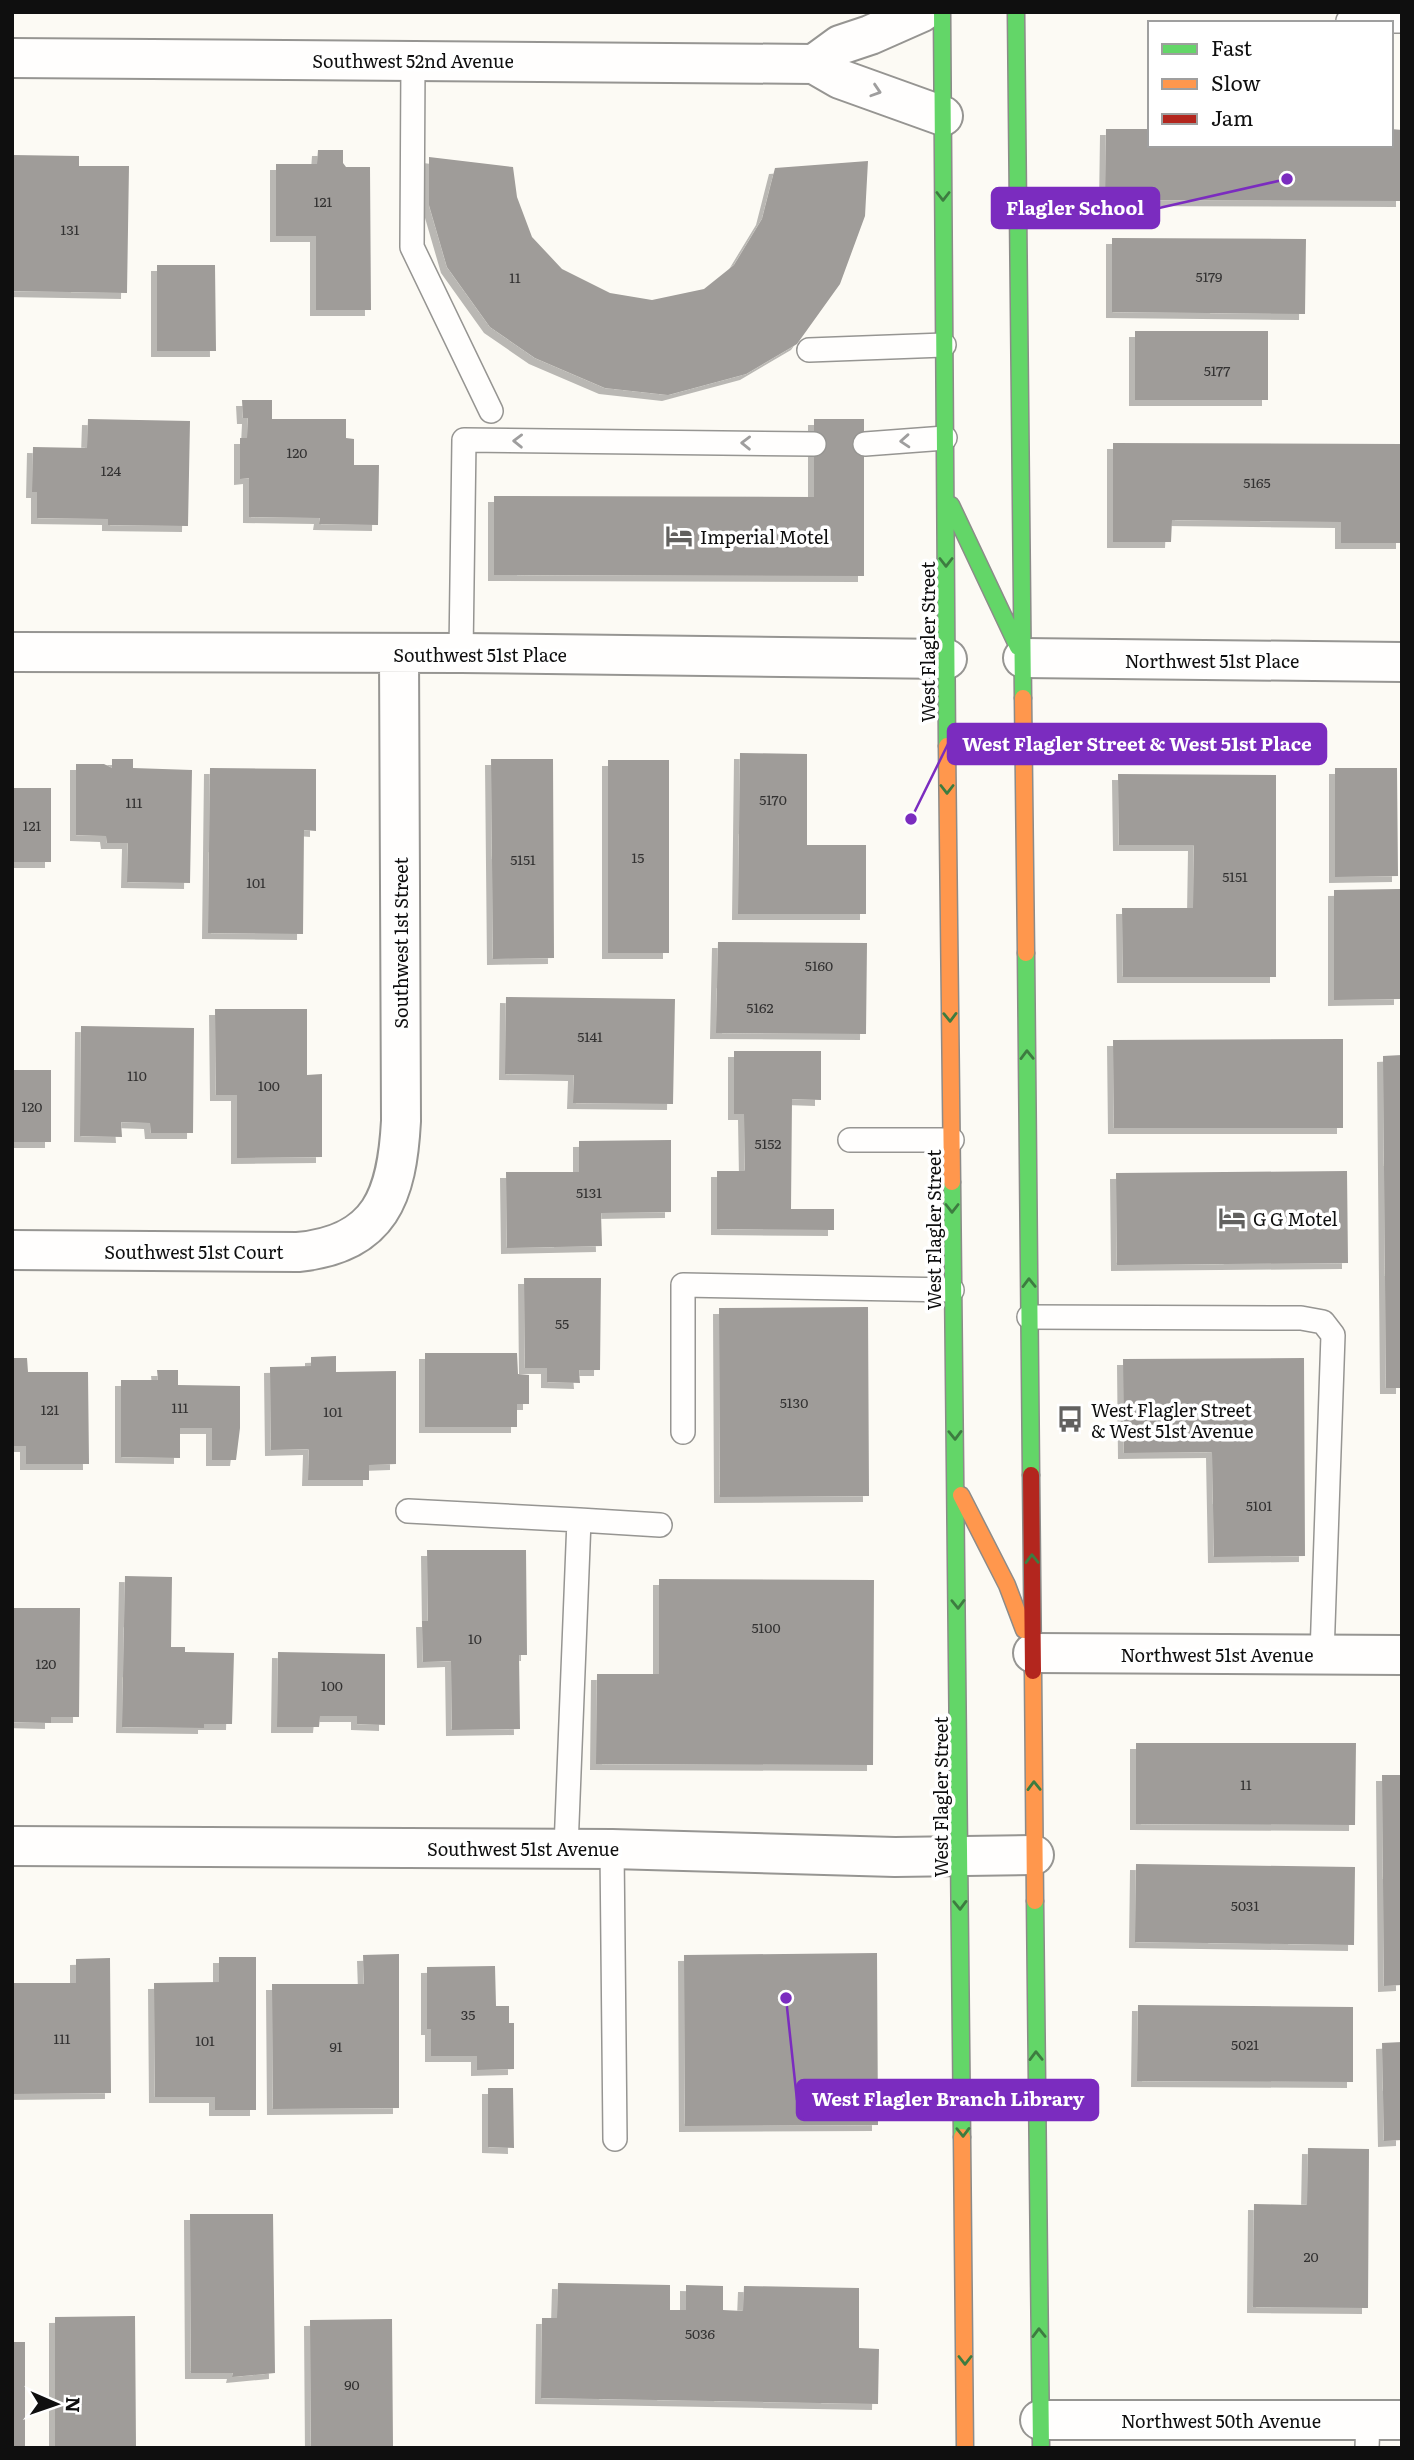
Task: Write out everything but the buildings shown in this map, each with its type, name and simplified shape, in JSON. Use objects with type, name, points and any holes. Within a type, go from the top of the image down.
[{"type":"main road","name":"West Flagler Street","points":[[942,12],[965,2448]]},
{"type":"main road","points":[[1016,12],[1041,2434]]},
{"type":"main road","points":[[946,494],[1023,658]]},
{"type":"main road","points":[[957,1487],[1007,1585],[1033,1653]]},
{"type":"street","points":[[814,64],[840,44],[870,35],[922,12]]},
{"type":"street","name":"Southwest 52nd Avenue","points":[[12,58],[814,64],[839,79],[943,116]]},
{"type":"street","name":"Southwest 51st Place","points":[[12,652],[461,653],[947,660]]},
{"type":"street","name":"Southwest 1st Street","points":[[369,1226],[382,1208],[400,1151],[399,653]]},
{"type":"street","name":"Northwest 51st Place","points":[[1023,658],[1402,662]]},
{"type":"street","name":"Southwest 51st Court","points":[[12,1250],[298,1252],[321,1250],[341,1243],[369,1226]]},
{"type":"street","name":"Northwest 51st Avenue","points":[[1033,1653],[1402,1654]]},
{"type":"street","name":"Southwest 51st Avenue","points":[[12,1846],[612,1849],[895,1857],[1034,1855]]},
{"type":"street","name":"Northwest 50th Avenue","points":[[1041,2434],[1379,2429]]},
{"type":"lane","points":[[1348,21],[1402,21]]},
{"type":"lane","points":[[413,60],[412,247],[491,411]]},
{"type":"lane","points":[[809,350],[944,345]]},
{"type":"lane","points":[[865,444],[945,438]]},
{"type":"lane","points":[[461,653],[464,440],[814,444]]},
{"type":"lane","points":[[850,1140],[951,1140]]},
{"type":"lane","points":[[683,1432],[684,1285],[952,1290]]},
{"type":"lane","points":[[1029,1317],[1301,1318],[1323,1322],[1333,1335],[1322,1655]]},
{"type":"lane","points":[[408,1511],[660,1525]]},
{"type":"lane","points":[[566,1849],[579,1520]]},
{"type":"lane","points":[[612,1849],[615,2140]]},
{"type":"traffic: fast","points":[[942,12],[947,746]]},
{"type":"traffic: fast","points":[[1016,12],[1023,698]]},
{"type":"traffic: fast","points":[[951,505],[1018,647]]},
{"type":"traffic: fast","points":[[1026,953],[1031,1475]]},
{"type":"traffic: fast","points":[[952,1182],[962,2137]]},
{"type":"traffic: fast","points":[[1035,1901],[1041,2448]]},
{"type":"traffic: slow","points":[[1023,698],[1026,953]]},
{"type":"traffic: slow","points":[[947,746],[952,1182]]},
{"type":"traffic: slow","points":[[961,1495],[1007,1585],[1024,1630]]},
{"type":"traffic: slow","points":[[1033,1671],[1035,1901]]},
{"type":"traffic: slow","points":[[962,2137],[965,2448]]},
{"type":"traffic: jam","points":[[1031,1475],[1033,1671]]},
{"type":"place","name":"Flagler School","points":[[1287,179]]},
{"type":"place","name":"Imperial Motel","points":[[679,536]]},
{"type":"place","name":"West Flagler Street & West 51st Place","points":[[911,819]]},
{"type":"place","name":"G G Motel","points":[[1232,1218]]},
{"type":"place","name":"West Flagler Street & West 51st Avenue","points":[[1070,1419]]},
{"type":"place","name":"West Flagler Branch Library","points":[[786,1998]]}]
